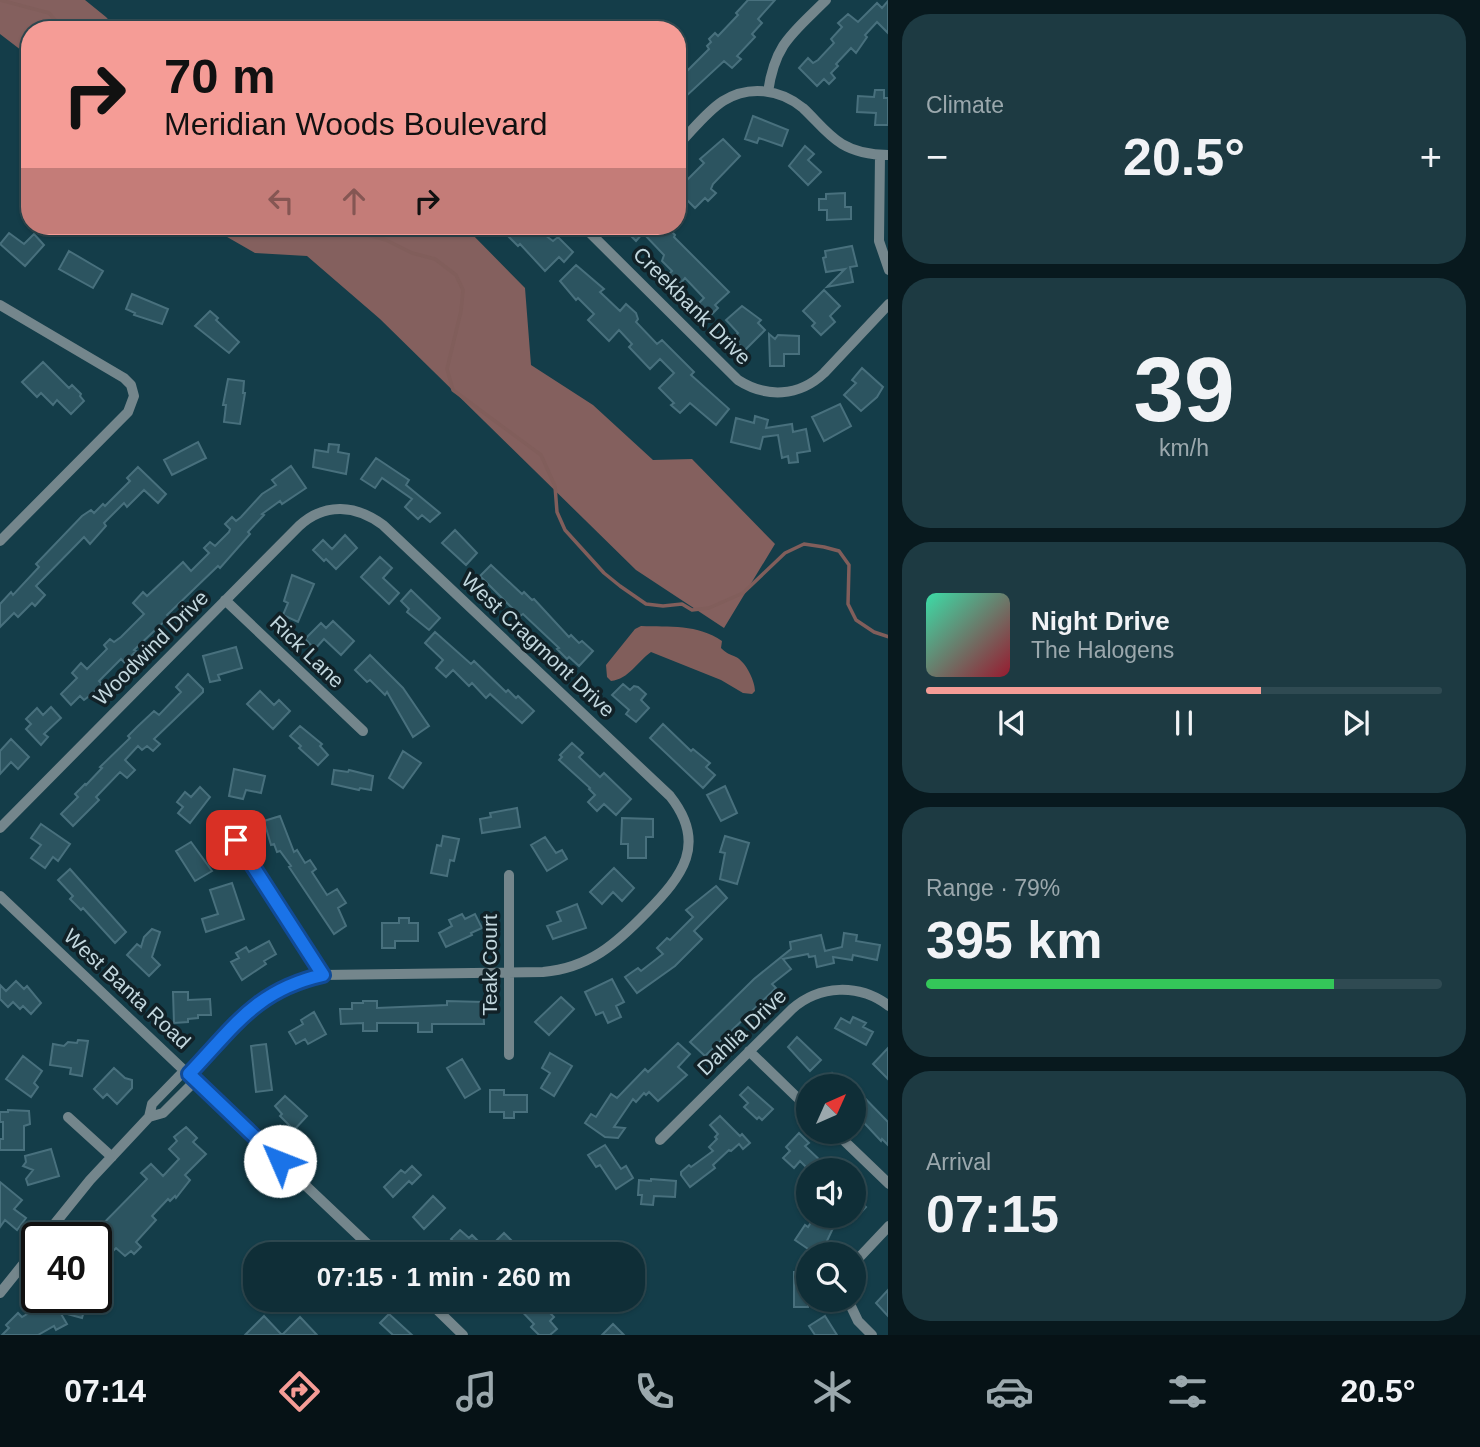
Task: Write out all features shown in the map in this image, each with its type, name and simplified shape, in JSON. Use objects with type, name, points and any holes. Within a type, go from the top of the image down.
[{"type":"street","points":[[768,92],[779,51],[826,0]]},
{"type":"street","points":[[686,138],[726,100],[746,92],[768,92],[797,104],[841,144],[860,152],[884,155],[879,241],[888,270]]},
{"type":"street","name":"Creekbank Drive","points":[[598,235],[744,384],[755,389],[777,393],[805,387],[824,373],[888,304]]},
{"type":"street","points":[[0,305],[124,378],[131,385],[135,396],[128,412],[0,541]]},
{"type":"street","name":"Woodwind Drive","points":[[0,828],[302,523],[320,512],[337,509]]},
{"type":"street","name":"West Cragmont Drive","points":[[337,509],[362,512],[383,525],[670,796],[682,816],[688,838],[687,857],[675,883],[607,951],[569,968],[543,972],[509,972]]},
{"type":"street","name":"Rick Lane","points":[[225,600],[363,731]]},
{"type":"street","points":[[236,840],[323,975]]},
{"type":"street","name":"Teak Court","points":[[509,875],[509,1055]]},
{"type":"street","name":"West Banta Road","points":[[0,896],[365,1242]]},
{"type":"street","points":[[57,1222],[149,1117],[163,1113],[190,1075],[264,998],[292,983],[323,975],[509,972]]},
{"type":"street","name":"Dahlia Drive","points":[[660,1140],[792,1009],[808,997],[838,989],[854,990],[888,1006]]},
{"type":"street","points":[[749,1051],[796,1096]]},
{"type":"street","points":[[68,1117],[112,1157]]},
{"type":"street","points":[[847,1144],[888,1184]]},
{"type":"street","points":[[866,1250],[888,1226]]},
{"type":"street","points":[[0,1293],[21,1267]]},
{"type":"street","points":[[439,1312],[463,1335]]},
{"type":"street","points":[[854,1312],[858,1321],[872,1335]]},
{"type":"shaded area","points":[[0,0],[85,0],[110,21],[21,21],[21,50],[0,34]]},
{"type":"shaded area","points":[[224,235],[473,235],[525,288],[531,365],[593,405],[653,460],[692,459],[775,544],[724,628],[636,570],[380,319],[307,256],[255,253]]},
{"type":"shaded area","points":[[641,626],[693,629],[722,641],[721,648],[746,667],[752,677],[755,691],[752,694],[743,693],[721,680],[651,652],[628,674],[611,681],[607,677],[606,665],[635,629]]},
{"type":"building","points":[[748,0],[775,0],[758,19],[762,23],[752,34],[755,37],[737,56],[741,59],[732,68],[724,61],[686,96],[686,68],[688,70],[709,49],[709,39],[715,33],[718,36],[738,15],[736,13]]},
{"type":"building","points":[[888,1],[888,33],[877,22],[865,35],[867,37],[856,53],[851,48],[836,64],[838,66],[831,73],[835,78],[829,84],[824,79],[817,86],[799,68],[808,58],[813,63],[818,60],[834,43],[831,39],[842,27],[838,23],[848,14],[858,22],[877,3],[882,8]]},
{"type":"building","points":[[875,90],[884,90],[884,98],[888,98],[888,125],[875,125],[876,113],[857,112],[858,96],[874,97]]},
{"type":"building","points":[[753,116],[788,130],[782,146],[759,138],[757,143],[745,139]]},
{"type":"building","points":[[723,139],[740,156],[713,184],[711,189],[716,193],[708,201],[705,198],[695,208],[686,199],[686,179],[704,163],[700,159]]},
{"type":"building","points":[[805,146],[814,154],[808,160],[821,172],[808,185],[789,166]]},
{"type":"building","points":[[845,193],[845,207],[851,207],[851,219],[827,220],[827,210],[819,210],[819,199],[826,199],[826,194]]},
{"type":"building","points":[[9,233],[24,244],[35,235],[44,245],[25,266],[0,244]]},
{"type":"building","points":[[507,235],[545,235],[553,241],[558,237],[573,252],[564,262],[559,257],[545,271],[520,244],[518,246]]},
{"type":"building","points":[[630,235],[641,235],[636,241]]},
{"type":"building","points":[[645,235],[675,235],[674,237],[729,292],[715,305],[718,308],[710,316],[698,304],[704,298],[685,278],[680,284],[669,274],[672,271],[662,261],[664,255]]},
{"type":"building","points":[[852,246],[857,266],[850,267],[853,282],[827,287],[845,269],[826,272],[823,258],[826,257],[825,251]]},
{"type":"building","points":[[69,251],[103,271],[93,288],[59,269]]},
{"type":"building","points":[[576,265],[604,289],[600,292],[620,311],[626,304],[636,313],[636,322],[657,344],[662,340],[694,372],[691,375],[729,409],[716,425],[690,403],[680,413],[671,405],[674,403],[659,388],[674,373],[660,359],[650,369],[629,347],[632,344],[619,330],[609,341],[588,320],[594,314],[578,298],[576,300],[560,281]]},
{"type":"building","points":[[824,290],[840,306],[830,316],[835,322],[821,335],[812,326],[815,323],[803,311]]},
{"type":"building","points":[[132,294],[168,309],[162,324],[134,315],[135,313],[126,309]]},
{"type":"building","points":[[742,306],[761,320],[758,323],[765,330],[745,350],[733,339],[738,333],[726,320]]},
{"type":"building","points":[[210,311],[239,342],[229,353],[195,326]]},
{"type":"building","points":[[769,334],[775,339],[778,335],[799,336],[799,354],[784,354],[784,366],[770,366]]},
{"type":"building","points":[[43,362],[69,388],[72,385],[81,394],[84,401],[71,414],[57,400],[53,405],[41,393],[37,397],[22,382]]},
{"type":"building","points":[[862,368],[883,387],[877,397],[861,411],[844,395],[856,383],[852,380]]},
{"type":"building","points":[[228,379],[244,381],[245,393],[240,424],[224,422],[226,405],[223,405]]},
{"type":"building","points":[[840,404],[851,426],[824,441],[812,417]]},
{"type":"building","points":[[755,416],[768,420],[766,428],[792,424],[793,432],[806,429],[810,451],[797,453],[798,462],[789,463],[788,456],[782,458],[778,435],[763,437],[760,449],[731,442],[736,418],[754,423]]},
{"type":"building","points":[[198,442],[206,458],[172,475],[164,460]]},
{"type":"building","points":[[329,444],[339,445],[338,452],[349,454],[346,474],[313,467],[315,450],[328,452]]},
{"type":"building","points":[[376,458],[409,480],[406,485],[440,513],[430,522],[422,515],[418,519],[405,507],[412,499],[382,478],[375,488],[361,479]]},
{"type":"building","points":[[291,466],[306,488],[262,514],[264,515],[248,532],[250,534],[220,568],[218,566],[167,615],[169,617],[134,650],[136,651],[125,663],[121,659],[99,681],[102,684],[92,694],[84,700],[80,696],[71,705],[61,694],[77,678],[72,673],[81,663],[87,669],[107,649],[104,645],[110,639],[114,642],[121,637],[144,614],[133,603],[143,592],[147,596],[183,562],[191,571],[209,553],[204,548],[210,542],[215,546],[229,532],[230,529],[225,524],[232,517],[236,521],[241,517],[262,494],[276,485],[272,480]]},
{"type":"building","points":[[138,467],[166,494],[158,503],[144,490],[127,507],[124,503],[104,523],[106,526],[90,544],[84,537],[36,586],[45,595],[35,606],[32,603],[18,617],[14,613],[0,627],[0,604],[11,592],[13,595],[39,567],[36,564],[82,516],[91,510],[94,513],[103,504],[105,506],[130,481],[127,478]]},
{"type":"building","points":[[455,530],[477,553],[466,565],[442,543]]},
{"type":"building","points":[[345,535],[357,548],[336,569],[313,550],[323,540],[332,549]]},
{"type":"building","points":[[380,557],[392,568],[383,578],[399,593],[389,604],[361,577]]},
{"type":"building","points":[[491,565],[522,594],[524,592],[534,599],[569,637],[571,635],[579,643],[582,641],[593,651],[579,666],[569,657],[567,659],[557,649],[559,648],[523,614],[520,616],[480,576]]},
{"type":"building","points":[[292,575],[314,584],[298,622],[283,615],[288,603],[284,601]]},
{"type":"building","points":[[411,590],[440,618],[429,630],[407,612],[409,609],[401,601]]},
{"type":"building","points":[[333,621],[354,641],[341,655],[324,639],[315,649],[305,639],[321,623],[326,628]]},
{"type":"building","points":[[435,632],[471,664],[474,661],[506,692],[508,690],[516,698],[518,696],[534,711],[522,723],[490,694],[486,698],[472,683],[469,686],[453,670],[446,677],[436,668],[443,660],[425,643]]},
{"type":"building","points":[[236,647],[242,668],[218,675],[220,680],[210,682],[203,656]]},
{"type":"building","points":[[370,655],[403,688],[429,726],[413,737],[387,692],[385,695],[355,670]]},
{"type":"building","points":[[188,674],[203,692],[154,739],[160,744],[153,751],[147,746],[142,750],[138,746],[125,760],[135,770],[127,778],[120,772],[96,797],[99,800],[73,826],[61,814],[78,797],[75,794],[130,738],[128,736],[137,727],[154,711],[159,715],[181,692],[176,687]]},
{"type":"building","points":[[623,684],[630,690],[634,686],[638,687],[646,694],[641,700],[649,708],[636,722],[626,714],[629,710],[612,695]]},
{"type":"building","points":[[260,691],[274,705],[279,700],[290,711],[273,729],[247,704]]},
{"type":"building","points":[[51,707],[61,718],[44,734],[48,737],[41,745],[26,729],[31,724],[26,719],[37,708],[43,715]]},
{"type":"building","points":[[663,724],[691,751],[693,749],[710,763],[706,767],[715,775],[703,788],[650,738]]},
{"type":"building","points":[[300,726],[322,744],[320,746],[328,755],[318,765],[290,736]]},
{"type":"building","points":[[11,739],[29,757],[18,769],[11,762],[0,774],[0,751]]},
{"type":"building","points":[[572,743],[583,753],[579,757],[600,777],[604,773],[631,799],[616,815],[604,804],[597,811],[588,802],[595,795],[590,788],[559,760],[562,757],[560,755]]},
{"type":"building","points":[[403,751],[421,763],[403,788],[389,778]]},
{"type":"building","points":[[234,769],[265,776],[261,793],[246,790],[243,799],[229,796]]},
{"type":"building","points":[[334,770],[349,770],[373,776],[371,790],[332,784]]},
{"type":"building","points":[[725,786],[737,813],[721,821],[707,795]]},
{"type":"building","points":[[200,787],[210,797],[190,823],[178,813],[183,807],[177,802],[185,792],[191,797]]},
{"type":"building","points":[[517,808],[520,827],[482,833],[480,819],[491,817],[490,813]]},
{"type":"building","points":[[280,816],[294,852],[297,850],[305,863],[310,860],[316,869],[312,872],[327,895],[337,889],[346,903],[338,908],[346,926],[334,934],[289,867],[291,866],[280,851],[277,852],[274,844],[271,845],[264,821]]},
{"type":"building","points":[[622,818],[653,819],[653,837],[646,837],[646,858],[628,858],[628,844],[621,844]]},
{"type":"building","points":[[41,824],[70,844],[58,861],[53,857],[45,868],[31,858],[41,845],[31,838]]},
{"type":"building","points":[[443,836],[459,839],[447,876],[431,873],[437,845],[441,846]]},
{"type":"building","points":[[725,836],[749,843],[737,884],[720,879],[725,853],[720,852]]},
{"type":"building","points":[[545,837],[556,853],[562,850],[567,859],[547,871],[531,845]]},
{"type":"building","points":[[191,842],[212,871],[195,881],[176,851]]},
{"type":"building","points":[[614,868],[634,888],[622,901],[613,892],[602,904],[590,892]]},
{"type":"building","points":[[70,869],[126,932],[115,943],[83,908],[81,910],[70,899],[73,896],[58,880]]},
{"type":"building","points":[[232,883],[244,919],[206,932],[202,919],[218,914],[210,890]]},
{"type":"building","points":[[716,886],[727,898],[694,931],[702,939],[675,966],[637,993],[625,977],[638,968],[641,971],[663,954],[657,948],[667,938],[670,940],[693,917],[686,910]]},
{"type":"building","points":[[577,904],[586,928],[553,939],[547,926],[561,921],[557,912]]},
{"type":"building","points":[[462,914],[465,919],[475,914],[482,928],[446,947],[439,933],[452,926],[449,920]]},
{"type":"building","points":[[399,918],[409,918],[409,923],[418,923],[418,941],[395,941],[395,948],[382,948],[382,923],[399,923]]},
{"type":"building","points":[[152,929],[160,932],[152,957],[160,965],[149,976],[127,955],[137,944],[141,947],[144,937]]},
{"type":"building","points":[[844,933],[857,935],[856,941],[880,945],[877,960],[853,955],[852,960],[833,957],[834,963],[817,967],[815,956],[809,957],[808,954],[783,959],[791,969],[772,984],[776,988],[705,1056],[690,1042],[754,979],[791,949],[790,942],[821,935],[825,951],[842,947]]},
{"type":"building","points":[[269,941],[276,954],[242,980],[231,962],[239,958],[236,953],[246,947],[249,952]]},
{"type":"building","points":[[612,979],[624,1002],[616,1006],[621,1017],[608,1023],[603,1012],[596,1015],[585,992]]},
{"type":"building","points":[[16,981],[24,989],[27,986],[41,1003],[31,1014],[23,1006],[20,1009],[13,1002],[8,1007],[0,999],[0,985],[6,991]]},
{"type":"building","points":[[173,992],[188,992],[188,1000],[210,999],[211,1015],[198,1015],[198,1018],[188,1019],[188,1022],[174,1023]]},
{"type":"building","points":[[561,997],[574,1009],[549,1035],[535,1022]]},
{"type":"building","points":[[377,1001],[377,1008],[447,1005],[447,1001],[483,1002],[484,1024],[432,1024],[432,1032],[418,1032],[418,1023],[377,1023],[377,1031],[363,1031],[363,1023],[341,1024],[340,1009],[352,1009],[352,1003]]},
{"type":"building","points":[[314,1012],[326,1034],[308,1044],[305,1039],[296,1044],[289,1032],[303,1024],[301,1020]]},
{"type":"building","points":[[853,1017],[866,1023],[863,1027],[873,1032],[866,1045],[835,1028],[841,1018],[850,1023]]},
{"type":"building","points":[[797,1037],[821,1060],[810,1071],[788,1047]]},
{"type":"building","points":[[78,1040],[88,1041],[82,1076],[70,1074],[71,1068],[50,1065],[53,1044],[64,1046],[68,1042],[77,1043]]},
{"type":"building","points":[[678,1043],[690,1054],[678,1067],[687,1075],[658,1101],[649,1092],[646,1095],[644,1093],[636,1102],[633,1099],[614,1127],[625,1128],[618,1138],[605,1137],[585,1123],[591,1114],[596,1117],[611,1094],[617,1098],[645,1069],[648,1072]]},
{"type":"building","points":[[266,1044],[272,1090],[256,1092],[251,1046]]},
{"type":"building","points":[[888,1048],[888,1079],[873,1064]]},
{"type":"building","points":[[550,1053],[572,1066],[554,1096],[541,1088],[550,1073],[542,1068]]},
{"type":"building","points":[[23,1056],[42,1071],[34,1083],[38,1087],[31,1097],[6,1079]]},
{"type":"building","points":[[462,1059],[480,1089],[465,1098],[447,1068]]},
{"type":"building","points":[[114,1068],[125,1078],[132,1080],[132,1088],[117,1104],[107,1094],[103,1098],[94,1089]]},
{"type":"building","points":[[748,1087],[773,1109],[762,1120],[759,1117],[757,1119],[744,1107],[748,1103],[740,1095]]},
{"type":"building","points":[[490,1090],[504,1090],[504,1095],[527,1095],[527,1112],[514,1112],[514,1118],[504,1118],[504,1112],[490,1112]]},
{"type":"building","points":[[285,1096],[307,1116],[294,1130],[280,1116],[282,1114],[275,1106]]},
{"type":"building","points":[[866,1099],[888,1122],[888,1145],[882,1139],[881,1141],[866,1125]]},
{"type":"building","points":[[29,1111],[30,1124],[24,1126],[24,1150],[0,1150],[3,1122],[0,1122],[0,1112]]},
{"type":"building","points":[[720,1116],[750,1143],[743,1149],[739,1144],[729,1150],[713,1165],[715,1168],[690,1187],[681,1172],[713,1151],[709,1147],[718,1134],[710,1125]]},
{"type":"building","points":[[186,1127],[197,1138],[193,1142],[206,1154],[185,1175],[190,1180],[176,1198],[175,1196],[170,1201],[168,1199],[152,1216],[156,1220],[136,1242],[141,1247],[134,1254],[131,1251],[125,1256],[116,1248],[112,1252],[112,1222],[105,1222],[147,1179],[141,1173],[151,1164],[163,1176],[179,1159],[169,1149],[177,1141],[174,1137]]},
{"type":"building","points":[[796,1136],[796,1144],[808,1144],[805,1146],[818,1158],[796,1158],[794,1168],[783,1158],[790,1151],[786,1147]]},
{"type":"building","points":[[605,1145],[621,1169],[626,1166],[633,1178],[616,1189],[600,1165],[596,1167],[588,1155]]},
{"type":"building","points":[[51,1149],[59,1176],[28,1185],[26,1179],[33,1170],[23,1166],[26,1162],[25,1156]]},
{"type":"building","points":[[412,1166],[421,1175],[412,1184],[409,1181],[393,1197],[384,1187],[401,1170],[405,1173]]},
{"type":"building","points":[[639,1180],[676,1181],[675,1197],[654,1196],[653,1205],[641,1204],[642,1195],[638,1195]]},
{"type":"building","points":[[0,1182],[22,1200],[14,1209],[26,1218],[17,1230],[5,1220],[0,1227]]},
{"type":"building","points":[[433,1196],[445,1208],[424,1229],[413,1217]]},
{"type":"building","points":[[803,1228],[833,1228],[826,1242],[795,1240]]},
{"type":"building","points":[[460,1230],[469,1238],[472,1235],[479,1242],[454,1242],[451,1239]]},
{"type":"building","points":[[504,1233],[511,1240],[509,1242],[495,1242]]},
{"type":"building","points":[[794,1272],[796,1272],[796,1307]]},
{"type":"building","points":[[888,1290],[888,1316],[876,1303]]},
{"type":"building","points":[[522,1312],[549,1312],[554,1317],[550,1321],[557,1329],[550,1335],[539,1335],[531,1327],[534,1324]]},
{"type":"building","points":[[18,1313],[22,1317],[29,1313],[61,1313],[67,1324],[56,1330],[54,1326],[38,1335],[2,1335],[9,1328],[6,1325]]},
{"type":"building","points":[[64,1313],[83,1313],[82,1318]]},
{"type":"building","points":[[389,1314],[412,1335],[393,1335],[380,1323]]},
{"type":"building","points":[[264,1316],[282,1335],[245,1335]]},
{"type":"building","points":[[825,1316],[837,1335],[815,1335],[809,1326]]},
{"type":"building","points":[[300,1317],[317,1335],[282,1335]]},
{"type":"building","points":[[613,1324],[624,1335],[602,1335]]},
{"type":"waterway","points":[[0,0],[49,13],[56,21]]},
{"type":"waterway","points":[[368,235],[435,259],[456,275],[463,290],[461,311],[447,369],[453,390],[541,455],[555,486],[557,512],[565,530],[604,573],[620,586],[646,604],[682,604],[692,610],[709,608],[743,593],[785,553],[804,544],[824,547],[839,551],[849,565],[848,604],[856,620],[874,632],[888,637]]},
{"type":"route","points":[[236,840],[323,975],[297,981],[264,998],[189,1074],[280,1161]]}]
